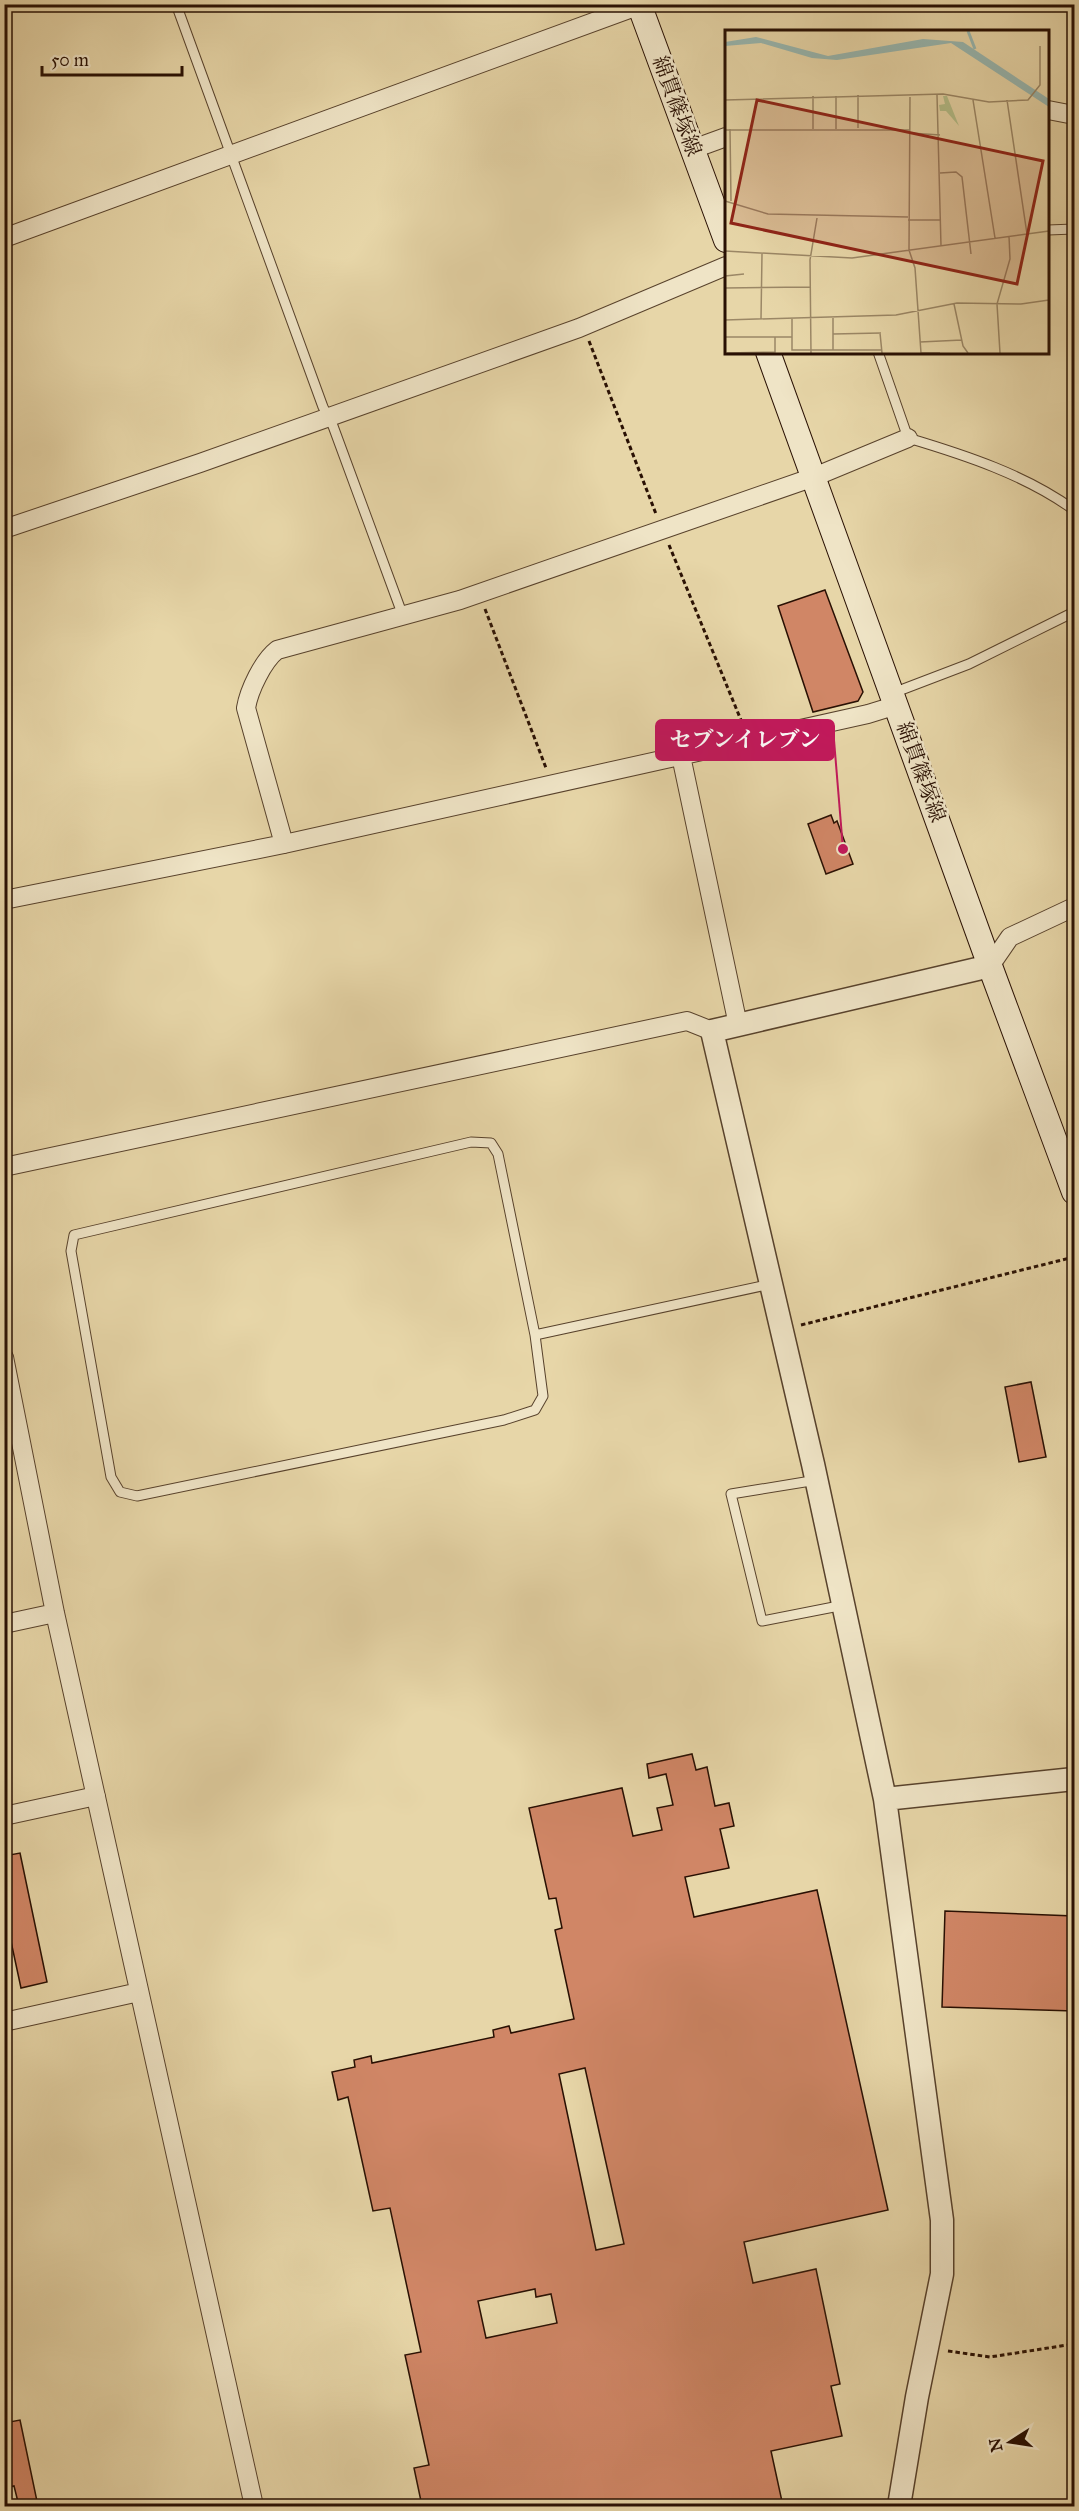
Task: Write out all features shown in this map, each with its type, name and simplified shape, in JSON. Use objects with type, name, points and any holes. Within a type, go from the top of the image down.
[{"type":"main road","name":"綿貫篠塚線","points":[[640,5],[725,237]]},
{"type":"main road","name":"綿貫篠塚線","points":[[769,354],[1074,1192]]},
{"type":"street","points":[[4,238],[640,5]]},
{"type":"street","points":[[1049,110],[1074,115]]},
{"type":"street","points":[[693,149],[725,137]]},
{"type":"street","points":[[4,529],[200,464],[583,326],[725,266]]},
{"type":"street","points":[[284,844],[246,708],[248,698],[271,655],[277,650],[479,594],[814,477],[908,438]]},
{"type":"street","points":[[4,900],[284,844],[749,741],[867,714],[895,699]]},
{"type":"street","points":[[681,756],[738,1025]]},
{"type":"street","points":[[4,1167],[687,1021],[712,1031],[990,966],[1010,937],[1074,907]]},
{"type":"street","points":[[712,1031],[816,1480],[885,1799],[942,2220],[942,2274],[915,2409],[899,2506]]},
{"type":"street","points":[[4,1358],[55,1613],[254,2506]]},
{"type":"street","points":[[4,1624],[55,1613]]},
{"type":"street","points":[[885,1799],[1074,1779]]},
{"type":"street","points":[[4,1816],[96,1796]]},
{"type":"street","points":[[4,2022],[139,1992]]},
{"type":"lane","points":[[176,4],[323,407],[403,616]]},
{"type":"lane","points":[[1049,230],[1074,229]]},
{"type":"lane","points":[[879,354],[908,438],[940,447],[1030,483],[1074,510]]},
{"type":"lane","points":[[895,699],[1074,612]]},
{"type":"lane","points":[[471,1142],[491,1143],[498,1154],[535,1335],[543,1396],[535,1410],[504,1420],[137,1496],[120,1492],[111,1477],[71,1251],[74,1235],[471,1142]]},
{"type":"lane","points":[[535,1335],[771,1284]]},
{"type":"lane","points":[[816,1480],[731,1494],[762,1621],[844,1605]]},
{"type":"path","points":[[583,326],[662,530],[749,741]]},
{"type":"path","points":[[479,594],[552,784]]},
{"type":"path","points":[[782,1330],[1074,1257]]},
{"type":"path","points":[[948,2351],[990,2357],[1074,2344]]},
{"type":"building","points":[[825,590],[863,692],[858,701],[813,712],[778,606]]},
{"type":"building","points":[[831,815],[834,823],[837,821],[853,864],[826,874],[808,824]]},
{"type":"building","points":[[1031,1382],[1046,1457],[1019,1462],[1005,1387]]},
{"type":"building","points":[[692,1754],[696,1770],[707,1767],[715,1806],[729,1803],[734,1826],[720,1829],[729,1868],[685,1877],[694,1917],[817,1890],[888,2210],[744,2242],[753,2283],[816,2269],[840,2384],[831,2386],[842,2436],[771,2451],[783,2506],[422,2506],[414,2468],[429,2465],[405,2355],[421,2352],[390,2208],[373,2211],[348,2097],[338,2100],[332,2072],[355,2067],[354,2060],[371,2056],[372,2063],[494,2037],[493,2030],[509,2026],[511,2033],[574,2019],[555,1930],[562,1928],[556,1898],[549,1899],[529,1808],[622,1788],[633,1836],[662,1830],[657,1808],[673,1805],[666,1774],[649,1778],[647,1764]],"holes":[[[585,2068],[624,2244],[596,2250],[559,2074]],[[535,2289],[536,2297],[551,2294],[557,2323],[486,2338],[478,2301]]]},
{"type":"building","points":[[20,1853],[47,1982],[21,1988],[4,1909],[4,1856]]},
{"type":"building","points":[[945,1911],[1074,1916],[1074,2011],[942,2007]]},
{"type":"building","points":[[20,2420],[38,2506],[19,2506],[14,2486],[4,2488],[4,2423]]},
{"type":"place","name":"セブンイレブン","points":[[843,849]]}]
